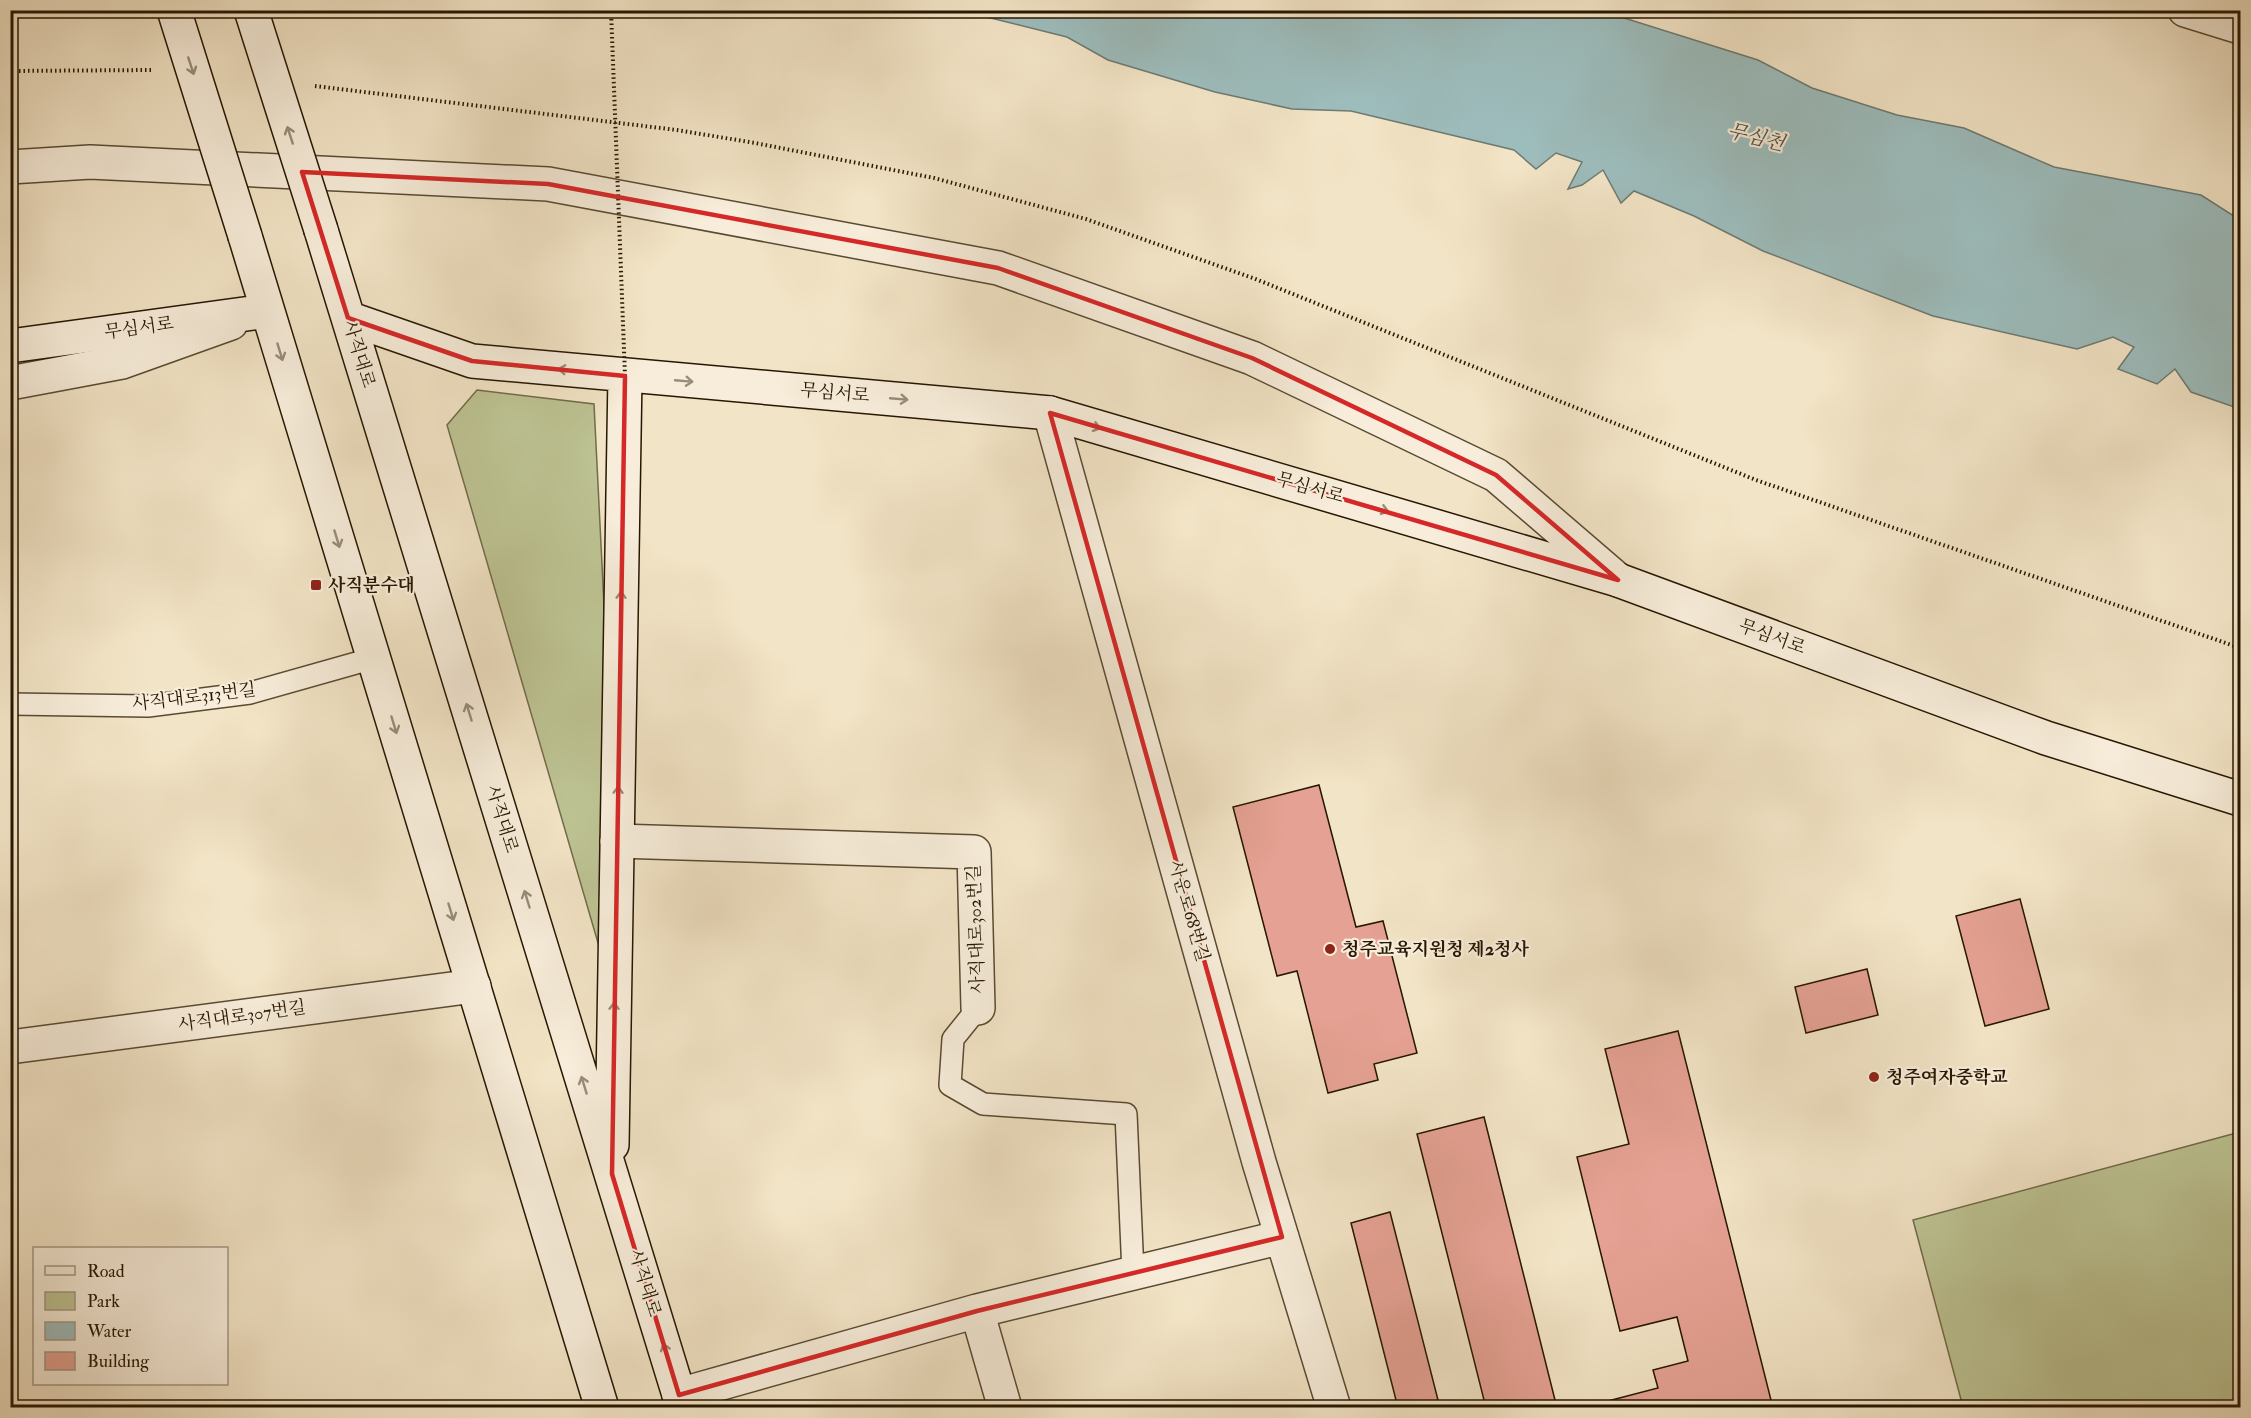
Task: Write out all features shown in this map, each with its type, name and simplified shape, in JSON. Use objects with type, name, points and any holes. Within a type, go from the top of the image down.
[{"type":"street","points":[[174,10],[602,1407]]},
{"type":"street","name":"사직대로","points":[[251,10],[681,1401]]},
{"type":"street","points":[[2185,10],[2241,27]]},
{"type":"street","points":[[10,167],[90,162],[548,184],[998,268],[1252,358],[1496,475],[1618,580]]},
{"type":"street","points":[[10,383],[122,362],[267,310]]},
{"type":"street","name":"무심서로","points":[[10,346],[267,310]]},
{"type":"street","name":"무심서로","points":[[348,318],[472,361],[1050,413],[1618,580],[2046,738],[2241,799]]},
{"type":"street","points":[[612,1174],[626,376]]},
{"type":"street","name":"사운로68번길","points":[[1050,413],[1282,1237],[1334,1407]]},
{"type":"street","name":"사직대로302번길","points":[[617,841],[974,852],[978,1008]]},
{"type":"street","name":"사직대로307번길","points":[[10,1047],[474,986]]},
{"type":"street","points":[[681,1401],[977,1311],[1282,1237]]},
{"type":"street","points":[[977,1311],[1005,1407]]},
{"type":"lane","name":"사직대로313번길","points":[[10,704],[148,706],[250,693],[374,658]]},
{"type":"lane","name":"사직대로302번길","points":[[978,1008],[953,1039],[950,1085],[983,1104],[1126,1114],[1133,1273]]},
{"type":"path","points":[[610,10],[626,376]]},
{"type":"highlighted area","points":[[302,172],[548,184],[998,268],[1252,358],[1496,475],[1618,580],[1050,413],[1282,1237],[977,1311],[679,1395],[612,1174],[625,376],[472,361],[348,318]]},
{"type":"green space","points":[[477,390],[594,404],[614,806],[603,960],[447,425]]},
{"type":"green space","points":[[2240,1132],[2240,1407],[1963,1407],[1913,1220]]},
{"type":"water","name":"무심천","points":[[984,11],[1602,11],[1758,60],[1812,88],[1897,115],[1964,128],[2054,167],[2201,195],[2240,220],[2240,409],[2191,392],[2175,369],[2157,384],[2118,369],[2134,347],[2113,337],[2077,349],[1933,316],[1763,251],[1694,216],[1634,191],[1621,203],[1603,170],[1582,185],[1568,189],[1582,162],[1556,153],[1536,169],[1514,150],[1351,111],[1292,109],[1215,92],[1108,60],[1067,37],[987,17]]},
{"type":"building","name":"청주교육지원청 제2청사","points":[[1319,785],[1356,927],[1383,921],[1417,1053],[1374,1064],[1378,1080],[1328,1093],[1297,971],[1277,976],[1233,807]]},
{"type":"building","points":[[2020,899],[2049,1009],[1985,1026],[1956,916]]},
{"type":"building","points":[[1867,969],[1878,1015],[1806,1033],[1795,987]]},
{"type":"building","points":[[1678,1031],[1773,1408],[1581,1408],[1658,1388],[1653,1370],[1688,1361],[1677,1317],[1620,1331],[1577,1157],[1629,1144],[1605,1049]]},
{"type":"building","points":[[1484,1117],[1557,1408],[1486,1408],[1417,1134]]},
{"type":"building","points":[[1390,1212],[1438,1400],[1409,1408],[1398,1408],[1351,1223]]},
{"type":"place","name":"사직분수대","points":[[316,585]]},
{"type":"place","name":"청주교육지원청 제2청사","points":[[1330,949]]},
{"type":"place","name":"청주여자중학교","points":[[1874,1077]]}]
